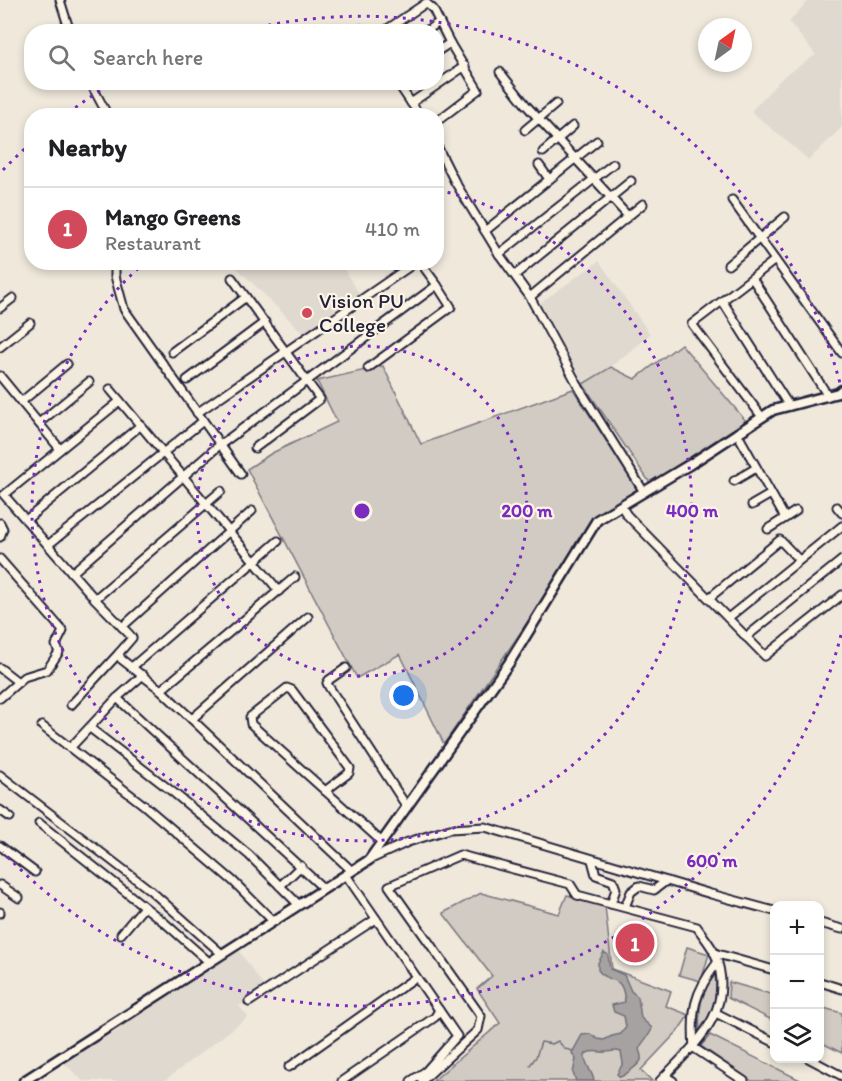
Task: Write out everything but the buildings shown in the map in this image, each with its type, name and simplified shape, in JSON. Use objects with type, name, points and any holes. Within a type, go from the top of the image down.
[{"type":"main road","points":[[24,1081],[369,860],[509,663],[597,520],[772,410],[828,396],[842,390]]},
{"type":"street","points":[[60,0],[68,24]]},
{"type":"street","points":[[395,24],[426,3],[433,9],[440,22],[437,24]]},
{"type":"street","points":[[444,30],[478,90],[444,116]]},
{"type":"street","points":[[444,47],[450,43]]},
{"type":"street","points":[[444,80],[465,66]]},
{"type":"street","points":[[500,72],[626,212],[626,218]]},
{"type":"street","points":[[94,90],[104,108]]},
{"type":"street","points":[[402,90],[414,108]]},
{"type":"street","points":[[411,103],[430,90]]},
{"type":"street","points":[[525,130],[556,104]]},
{"type":"street","points":[[543,152],[573,126]]},
{"type":"street","points":[[485,231],[597,141]]},
{"type":"street","points":[[444,160],[499,254],[530,297],[581,391],[644,492]]},
{"type":"street","points":[[499,254],[613,164]]},
{"type":"street","points":[[539,165],[549,179]]},
{"type":"street","points":[[515,275],[631,182]]},
{"type":"street","points":[[732,200],[842,352]]},
{"type":"street","points":[[530,297],[643,204]]},
{"type":"street","points":[[728,265],[785,217]]},
{"type":"street","points":[[762,417],[692,325],[775,260]]},
{"type":"street","points":[[115,270],[124,309],[203,421],[218,447],[241,474]]},
{"type":"street","points":[[197,413],[406,270]]},
{"type":"street","points":[[368,368],[451,307],[425,270]]},
{"type":"street","points":[[232,278],[320,399],[255,448]]},
{"type":"street","points":[[752,278],[828,396]]},
{"type":"street","points":[[72,573],[218,447],[437,285]]},
{"type":"street","points":[[172,352],[246,297]]},
{"type":"street","points":[[0,308],[13,298]]},
{"type":"street","points":[[723,302],[789,406]]},
{"type":"street","points":[[187,380],[265,322]]},
{"type":"street","points":[[0,347],[30,323]]},
{"type":"street","points":[[21,402],[67,364]]},
{"type":"street","points":[[0,376],[60,449]]},
{"type":"street","points":[[39,423],[89,382]]},
{"type":"street","points":[[111,389],[279,591]]},
{"type":"street","points":[[70,705],[132,638],[4,495],[120,401]]},
{"type":"street","points":[[48,545],[203,421]]},
{"type":"street","points":[[26,520],[141,425]]},
{"type":"street","points":[[737,433],[785,518]]},
{"type":"street","points":[[734,481],[756,468]]},
{"type":"street","points":[[95,599],[221,491]]},
{"type":"street","points":[[752,505],[771,494]]},
{"type":"street","points":[[621,506],[627,515],[765,656],[842,595]]},
{"type":"street","points":[[122,627],[252,511]]},
{"type":"street","points":[[768,529],[796,511]]},
{"type":"street","points":[[0,523],[3,529],[0,537]]},
{"type":"street","points":[[728,618],[842,526]]},
{"type":"street","points":[[709,598],[780,540],[799,560]]},
{"type":"street","points":[[132,667],[278,541]]},
{"type":"street","points":[[0,559],[63,631],[56,645],[58,652],[47,670],[26,676],[0,698]]},
{"type":"street","points":[[746,637],[842,560]]},
{"type":"street","points":[[161,690],[295,577]]},
{"type":"street","points":[[192,719],[308,617]]},
{"type":"street","points":[[120,653],[121,659],[161,690],[192,719],[349,873],[376,919],[457,1036],[426,1071],[411,1081]]},
{"type":"street","points":[[0,668],[18,682]]},
{"type":"street","points":[[346,668],[327,682],[329,687],[407,807]]},
{"type":"street","points":[[71,747],[142,675]]},
{"type":"street","points":[[325,791],[349,773],[350,768],[292,690],[287,688],[250,717],[249,721],[325,791],[382,843]]},
{"type":"street","points":[[117,698],[324,889]]},
{"type":"street","points":[[42,726],[145,806],[216,866],[273,921]]},
{"type":"street","points":[[90,728],[241,848],[299,905]]},
{"type":"street","points":[[0,776],[150,890],[222,954]]},
{"type":"street","points":[[0,810],[10,817]]},
{"type":"street","points":[[39,823],[209,962]]},
{"type":"street","points":[[369,860],[408,842],[450,829],[485,827],[592,860],[770,910]]},
{"type":"street","points":[[0,846],[35,872]]},
{"type":"street","points":[[422,1081],[478,1030],[481,1016],[388,886],[460,855],[570,884],[577,894],[697,927],[714,953],[722,985],[716,1013],[694,1048],[663,1078],[673,1081]]},
{"type":"street","points":[[592,860],[596,875],[613,881],[616,889],[611,904]]},
{"type":"street","points":[[280,886],[301,866]]},
{"type":"street","points":[[626,907],[631,892],[639,886],[654,890],[666,881]]},
{"type":"street","points":[[0,885],[19,898]]},
{"type":"street","points":[[121,934],[144,907]]},
{"type":"street","points":[[249,1002],[376,919]]},
{"type":"street","points":[[824,924],[842,929]]},
{"type":"street","points":[[714,953],[770,969]]},
{"type":"street","points":[[694,1048],[692,1021],[695,1000],[705,978],[717,963]]},
{"type":"street","points":[[289,1067],[416,977]]},
{"type":"street","points":[[824,984],[842,989]]},
{"type":"street","points":[[342,1081],[435,1017],[439,1010]]},
{"type":"street","points":[[716,1013],[770,1040]]},
{"type":"street","points":[[694,1048],[744,1081]]},
{"type":"street","points":[[816,1063],[842,1076]]},
{"type":"shaded area","points":[[809,0],[842,0],[842,127],[809,160],[751,111],[784,76],[816,55],[789,22]]},
{"type":"shaded area","points":[[599,261],[650,334],[611,367],[583,384],[540,303]]},
{"type":"shaded area","name":"Vision PU College","points":[[239,270],[344,270],[359,293],[303,333]]},
{"type":"shaded area","points":[[681,344],[746,421],[650,483],[583,384],[611,367],[635,379]]},
{"type":"shaded area","points":[[383,366],[421,444],[573,389],[637,489],[589,522],[551,588],[444,744],[400,654],[357,678],[247,469],[272,453],[337,422],[317,381]]},
{"type":"shaded area","points":[[481,893],[559,914],[567,895],[605,906],[612,969],[671,991],[666,1006],[689,1015],[677,1032],[641,1070],[652,1081],[433,1081],[500,1023],[477,989],[492,976],[443,913]]},
{"type":"shaded area","points":[[687,947],[709,954],[701,981],[679,975]]},
{"type":"shaded area","points":[[239,951],[265,988],[239,1006],[248,1017],[164,1081],[83,1081],[62,1061]]},
{"type":"shaded area","points":[[604,952],[608,955],[610,969],[624,975],[631,991],[638,997],[641,1018],[652,1028],[639,1049],[641,1060],[628,1072],[620,1077],[617,1074],[623,1063],[621,1052],[592,1052],[585,1056],[594,1081],[576,1081],[573,1073],[576,1059],[572,1053],[582,1035],[590,1034],[604,1040],[621,1034],[626,1027],[624,1016],[614,1012],[612,1005],[625,1002],[621,986],[615,980],[602,975],[598,970],[598,963]]},
{"type":"shaded area","points":[[715,975],[714,1005],[709,1019],[700,1032],[702,1002],[706,988]]},
{"type":"shaded area","points":[[729,982],[770,994],[770,1019],[728,998]]},
{"type":"shaded area","points":[[824,1008],[842,1013],[842,1053],[824,1044]]},
{"type":"shaded area","points":[[710,1035],[802,1081],[752,1081],[701,1046]]},
{"type":"waterway","points":[[530,1065],[536,1057],[541,1042],[552,1044],[558,1041],[565,1049],[573,1051]]},
{"type":"place","name":"Vision PU College","points":[[307,313]]},
{"type":"place","name":"Mango Greens","points":[[635,943]]}]
